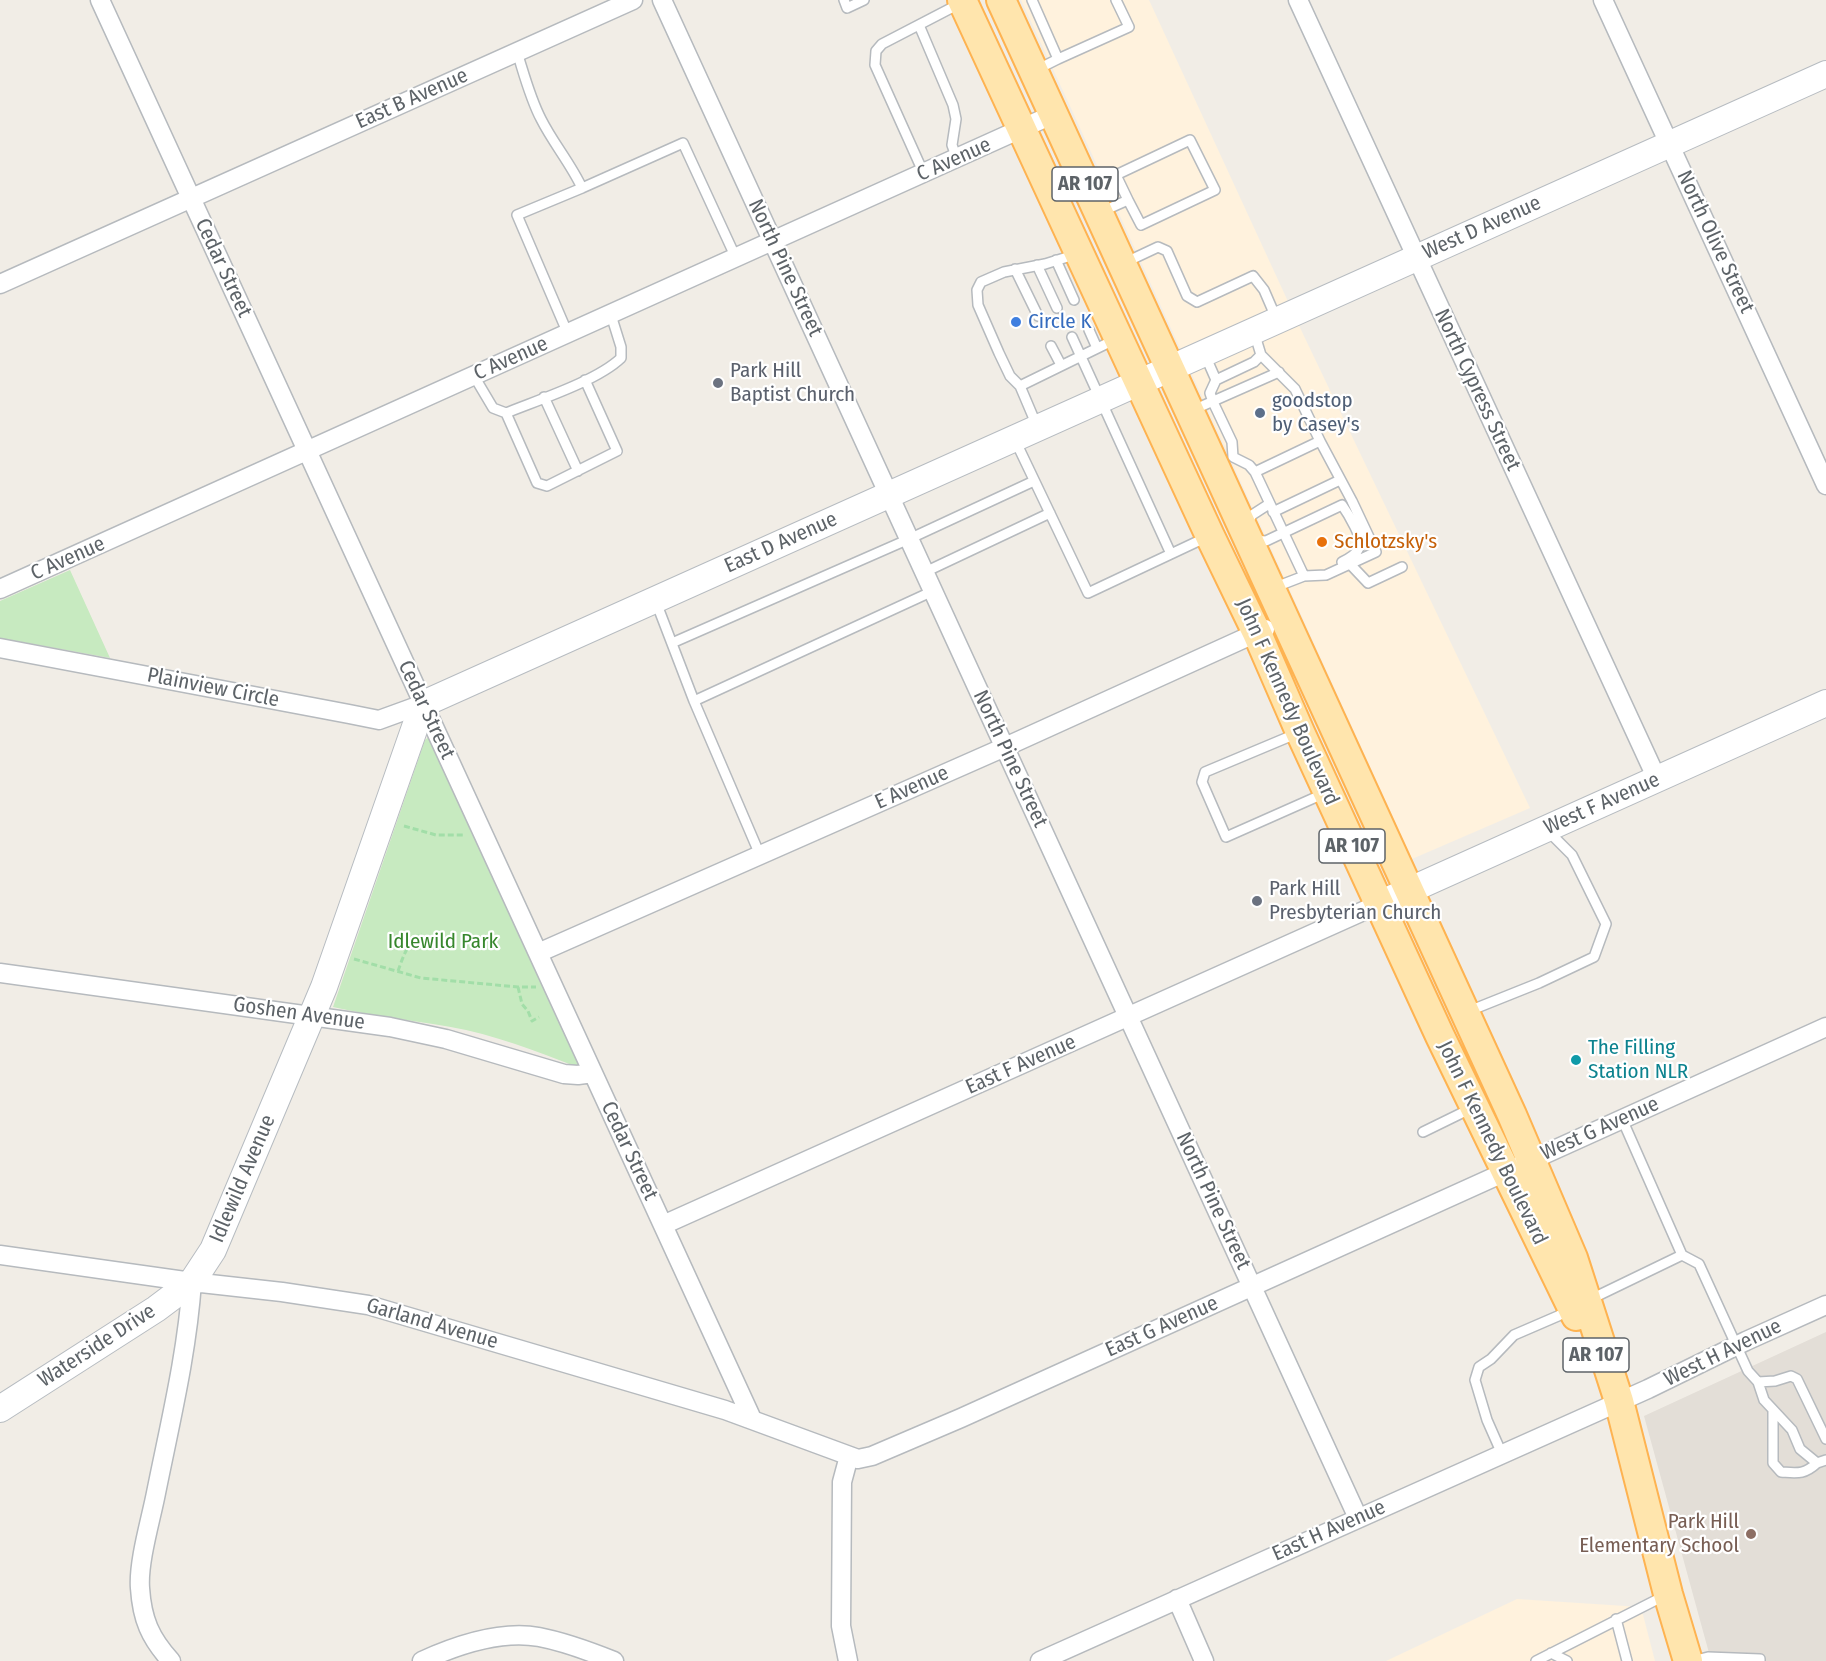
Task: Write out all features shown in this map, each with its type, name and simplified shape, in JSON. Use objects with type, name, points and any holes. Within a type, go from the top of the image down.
[{"type":"main road","name":"John F Kennedy Boulevard","points":[[962,1],[1022,130],[1068,257],[1108,343],[1138,382],[1227,541],[1257,633],[1300,732],[1474,1107],[1518,1166],[1573,1258],[1579,1305],[1619,1401],[1668,1594],[1690,1661]]},
{"type":"main road","name":"John F Kennedy Boulevard","points":[[1017,4],[1046,65],[1054,114],[1169,369],[1201,407],[1224,463],[1227,541],[1271,589],[1286,621],[1465,1013],[1518,1166]]},
{"type":"street","name":"Cedar Street","points":[[100,0],[752,1419]]},
{"type":"street","name":"East B Avenue","points":[[191,198],[633,0]]},
{"type":"street","name":"North Pine Street","points":[[662,0],[1358,1518]]},
{"type":"street","name":"North Cypress Street","points":[[1298,0],[1657,779]]},
{"type":"street","name":"North Olive Street","points":[[1603,0],[1826,485]]},
{"type":"street","name":"West D Avenue","points":[[1138,382],[1826,74]]},
{"type":"street","name":"C Avenue","points":[[0,589],[1054,114]]},
{"type":"street","points":[[0,284],[191,198]]},
{"type":"street","name":"East D Avenue","points":[[423,704],[1138,382]]},
{"type":"street","name":"E Avenue","points":[[538,953],[1286,621]]},
{"type":"street","name":"Plainview Circle","points":[[0,648],[372,720],[387,719],[423,704]]},
{"type":"street","name":"West F Avenue","points":[[1379,904],[1826,703]]},
{"type":"street","name":"Idlewild Avenue","points":[[171,1661],[150,1635],[140,1585],[144,1552],[180,1375],[192,1282],[213,1250],[313,1016],[423,704]]},
{"type":"street","name":"East F Avenue","points":[[663,1226],[1379,904]]},
{"type":"street","name":"Goshen Avenue","points":[[0,974],[390,1027],[446,1039],[564,1074],[593,1073]]},
{"type":"street","name":"West G Avenue","points":[[1518,1166],[1826,1027]]},
{"type":"street","name":"East G Avenue","points":[[849,1456],[858,1459],[872,1456],[961,1418],[1518,1166]]},
{"type":"street","name":"Garland Avenue","points":[[0,1256],[368,1305],[752,1419],[849,1456]]},
{"type":"street","name":"Waterside Drive","points":[[0,1409],[156,1309],[192,1282]]},
{"type":"street","name":"West H Avenue","points":[[1619,1401],[1826,1305]]},
{"type":"street","name":"East H Avenue","points":[[1040,1661],[1619,1401]]},
{"type":"street","points":[[848,1661],[841,1626],[842,1482],[849,1456]]},
{"type":"street","points":[[1178,1599],[1204,1661]]},
{"type":"street","points":[[422,1661],[459,1646],[499,1637],[521,1635],[573,1645],[614,1661]]},
{"type":"lane","points":[[844,0],[847,8],[864,0]]},
{"type":"lane","points":[[1046,65],[1129,27],[1116,0]]},
{"type":"lane","points":[[924,174],[875,65],[876,51],[882,44],[962,1]]},
{"type":"lane","points":[[919,25],[953,105],[956,119],[952,145],[957,159]]},
{"type":"lane","points":[[517,52],[533,104],[582,188]]},
{"type":"lane","points":[[1190,140],[1215,190],[1141,225],[1128,200],[1116,175],[1190,140]]},
{"type":"lane","points":[[568,334],[517,215],[683,143],[736,258]]},
{"type":"lane","points":[[1099,213],[1128,200]]},
{"type":"lane","points":[[1122,264],[1158,247],[1167,251],[1187,296],[1197,302],[1253,276],[1263,290],[1277,320]]},
{"type":"lane","points":[[1038,427],[1020,386],[1010,376],[999,353],[978,305],[977,290],[981,282],[1004,272],[1068,257],[1074,300]]},
{"type":"lane","points":[[1038,265],[1057,308]]},
{"type":"lane","points":[[1015,269],[1038,316]]},
{"type":"lane","points":[[474,376],[493,408],[506,413],[585,380],[612,367],[621,358],[621,347],[610,315]]},
{"type":"lane","points":[[1089,330],[1108,343]]},
{"type":"lane","points":[[1254,330],[1261,354],[1295,389],[1376,552],[1326,575],[1304,576],[1271,589]]},
{"type":"lane","points":[[1072,337],[1172,554]]},
{"type":"lane","points":[[1020,386],[1108,343]]},
{"type":"lane","points":[[1051,346],[1061,366]]},
{"type":"lane","points":[[1204,352],[1216,380]]},
{"type":"lane","points":[[1201,407],[1216,380],[1254,362],[1261,354]]},
{"type":"lane","points":[[1201,407],[1279,372]]},
{"type":"lane","points":[[506,413],[537,483],[547,486],[617,451],[585,380]]},
{"type":"lane","points":[[544,397],[578,471]]},
{"type":"lane","points":[[1014,438],[1088,593],[1172,554],[1227,541],[1266,541],[1342,505],[1361,539],[1360,548],[1349,558],[1331,567],[1326,575]]},
{"type":"lane","points":[[1255,472],[1320,441]]},
{"type":"lane","points":[[1224,463],[1249,465],[1255,472],[1304,576]]},
{"type":"lane","points":[[1227,541],[1252,515],[1340,480]]},
{"type":"lane","points":[[672,643],[909,539],[1034,481]]},
{"type":"lane","points":[[925,572],[1050,513]]},
{"type":"lane","points":[[1350,564],[1368,583],[1402,567]]},
{"type":"lane","points":[[694,701],[933,591]]},
{"type":"lane","points":[[655,599],[694,701],[760,855]]},
{"type":"lane","points":[[1300,732],[1205,772],[1202,782],[1226,837],[1327,792]]},
{"type":"lane","points":[[1465,1013],[1539,983],[1594,957],[1606,924],[1572,855],[1546,829]]},
{"type":"lane","points":[[1423,1132],[1474,1107]]},
{"type":"lane","points":[[1622,1119],[1682,1255],[1699,1264],[1748,1371],[1758,1382],[1764,1400],[1792,1430],[1800,1449],[1821,1461],[1809,1471],[1781,1472],[1773,1463],[1773,1411]]},
{"type":"lane","points":[[1502,1454],[1487,1420],[1475,1380],[1479,1367],[1491,1359],[1514,1335],[1682,1255]]},
{"type":"lane","points":[[1758,1382],[1791,1377],[1797,1379],[1826,1439]]},
{"type":"lane","points":[[1536,1661],[1668,1594]]},
{"type":"lane","points":[[1616,1619],[1627,1661]]},
{"type":"lane","points":[[1551,1653],[1567,1661]]},
{"type":"lane","points":[[1690,1661],[1708,1657],[1760,1659],[1760,1661]]},
{"type":"path","points":[[404,826],[436,835],[472,834]]},
{"type":"path","points":[[398,971],[402,958],[410,945],[422,934]]},
{"type":"path","points":[[336,954],[421,978],[518,987],[553,986]]},
{"type":"path","points":[[518,987],[522,1004],[532,1021],[539,1017]]},
{"type":"shaded area","points":[[1021,0],[1149,0],[1303,334],[1530,808],[1412,859]]},
{"type":"shaded area","name":"Park Hill Elementary School","points":[[1826,1332],[1826,1661],[1713,1661],[1644,1416]]},
{"type":"shaded area","points":[[1517,1599],[1641,1607],[1655,1661],[1386,1661]]},
{"type":"green space","points":[[70,570],[110,658],[0,638],[0,601]]},
{"type":"green space","name":"Idlewild Park","points":[[430,736],[593,1073],[482,1034],[333,1007],[425,740]]},
{"type":"place","name":"Circle K","points":[[1016,322]]},
{"type":"place","name":"Park Hill Baptist Church","points":[[718,383]]},
{"type":"place","name":"goodstop by Casey's","points":[[1260,413]]},
{"type":"place","name":"Schlotzsky's","points":[[1322,542]]},
{"type":"place","name":"Park Hill Presbyterian Church","points":[[1257,901]]},
{"type":"place","name":"The Filling Station NLR","points":[[1576,1060]]},
{"type":"place","name":"Park Hill Elementary School","points":[[1751,1534]]}]
